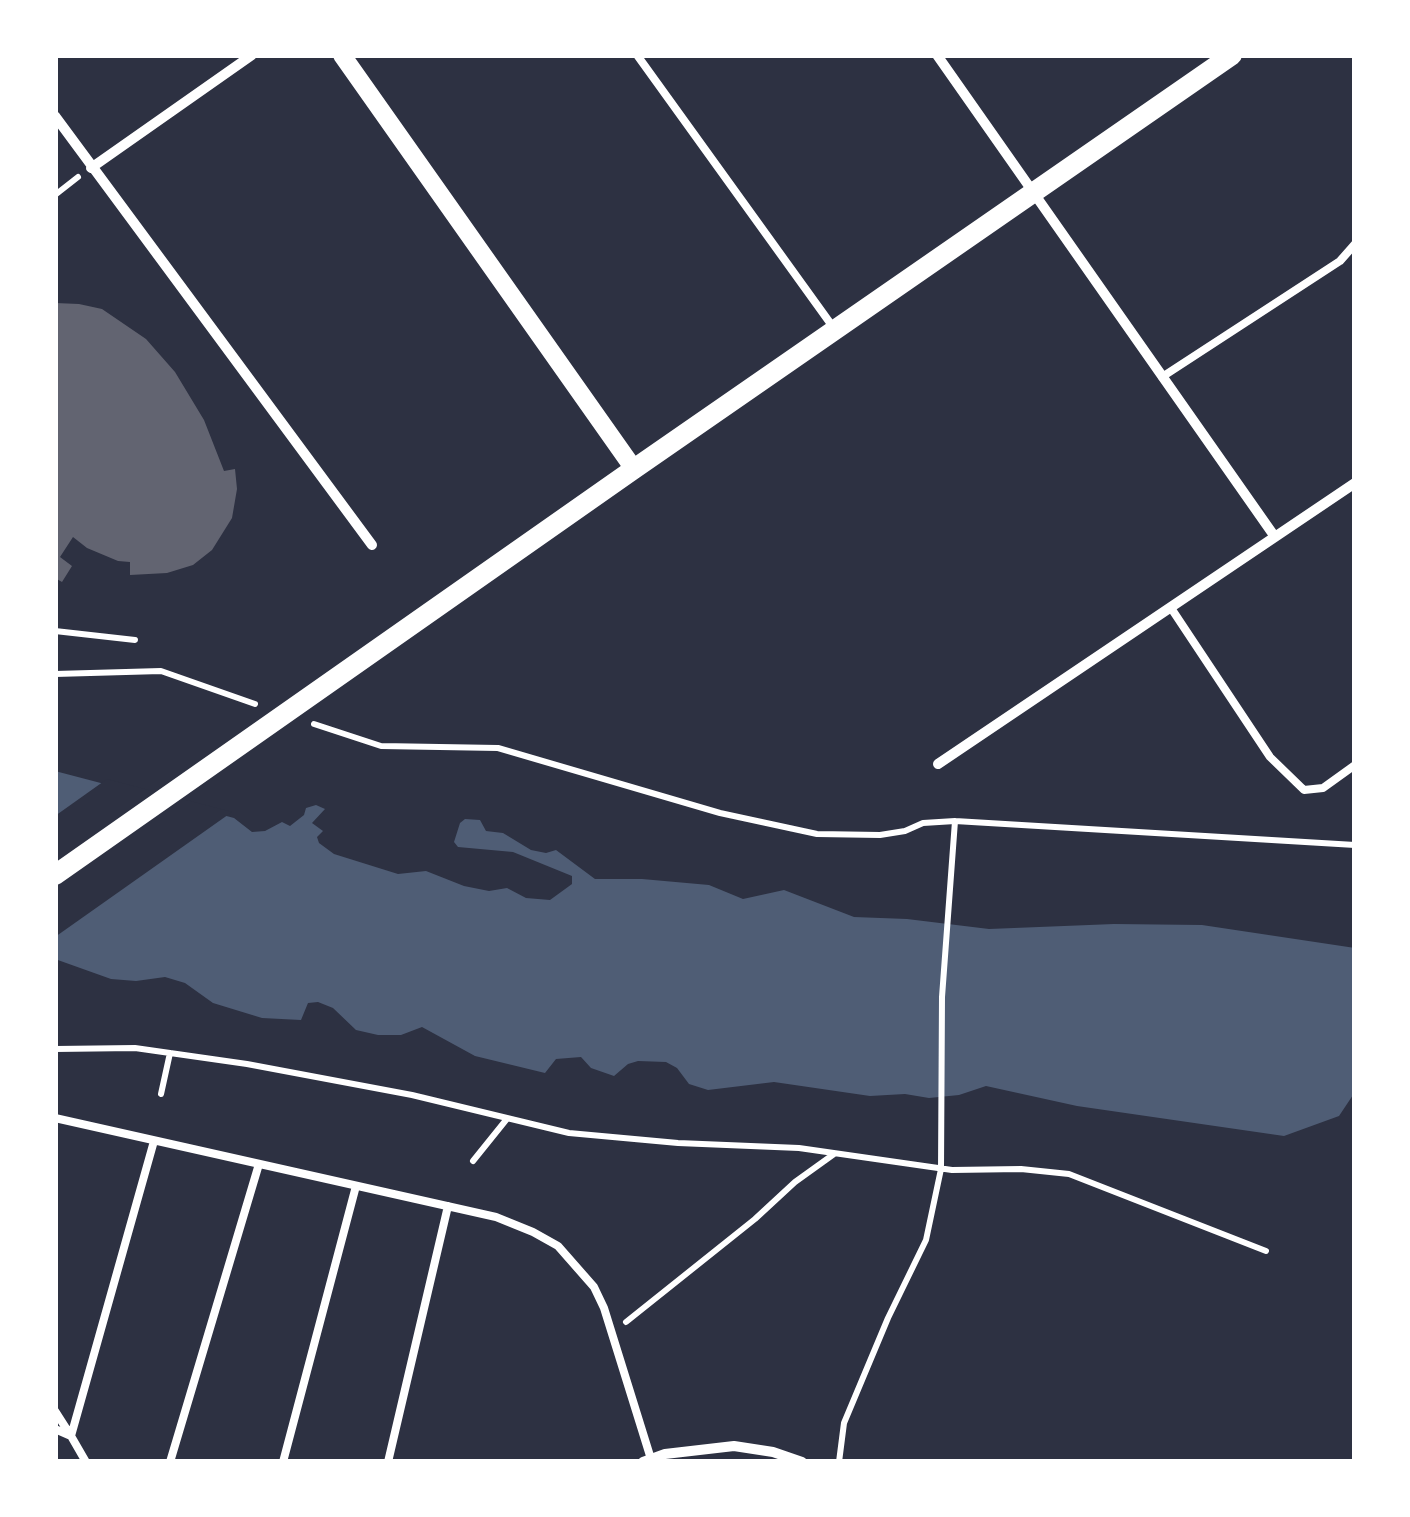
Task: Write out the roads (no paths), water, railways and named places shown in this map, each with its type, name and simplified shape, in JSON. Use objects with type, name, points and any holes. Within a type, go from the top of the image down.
[{"type":"main road","points":[[55,875],[1232,55]]},
{"type":"street","points":[[91,168],[252,55]]},
{"type":"street","points":[[342,55],[634,468]]},
{"type":"street","points":[[937,55],[1275,537]]},
{"type":"street","points":[[55,116],[372,546]]},
{"type":"street","points":[[938,764],[1355,483]]},
{"type":"street","points":[[647,1461],[678,1452],[734,1446],[774,1452],[802,1462]]},
{"type":"lane","points":[[637,55],[835,330]]},
{"type":"lane","points":[[1162,377],[1340,261],[1355,244]]},
{"type":"lane","points":[[1171,608],[1270,757],[1304,790],[1323,788],[1355,765]]},
{"type":"lane","points":[[55,1118],[496,1217],[534,1232],[558,1246],[594,1287],[612,1334],[647,1461]]},
{"type":"lane","points":[[72,1436],[154,1141]]},
{"type":"lane","points":[[170,1462],[259,1164]]},
{"type":"lane","points":[[283,1462],[356,1186]]},
{"type":"lane","points":[[388,1462],[448,1206]]},
{"type":"lane","points":[[55,1410],[86,1462]]},
{"type":"lane","points":[[55,1429],[72,1436]]},
{"type":"water","points":[[55,771],[234,818],[252,832],[265,831],[282,822],[290,826],[304,815],[306,808],[316,805],[325,809],[312,823],[323,831],[317,837],[319,843],[334,854],[398,874],[426,871],[464,886],[489,891],[507,888],[526,898],[550,900],[572,884],[572,876],[513,852],[458,847],[454,842],[460,823],[465,819],[480,820],[486,831],[503,833],[531,850],[556,850],[595,879],[709,885],[743,899],[784,890],[854,917],[989,929],[1202,925],[1355,948],[1355,1092],[1339,1116],[1284,1136],[1077,1106],[986,1086],[959,1095],[929,1098],[905,1094],[870,1096],[774,1082],[708,1090],[689,1084],[677,1068],[666,1062],[638,1061],[614,1076],[591,1068],[581,1057],[556,1059],[545,1073],[475,1056],[422,1027],[401,1035],[356,1030],[333,1008],[318,1002],[308,1003],[301,1020],[262,1018],[213,1003],[185,983],[165,977],[111,979],[55,959]]}]
